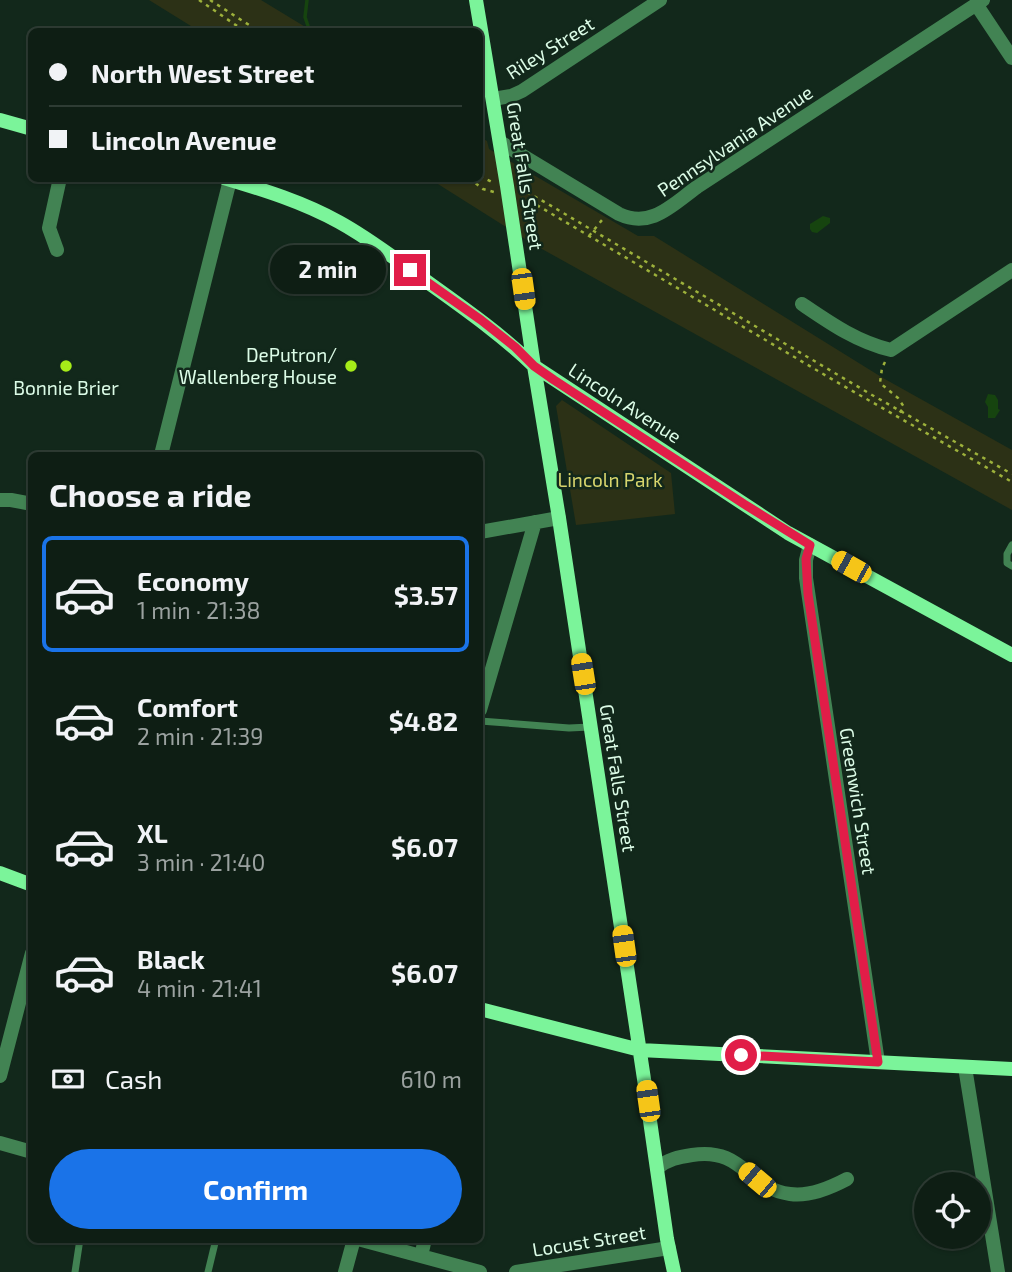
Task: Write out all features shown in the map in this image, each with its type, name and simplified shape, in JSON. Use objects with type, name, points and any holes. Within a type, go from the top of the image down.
[{"type":"main road","name":"Great Falls Street","points":[[476,0],[481,28]]},
{"type":"main road","name":"Great Falls Street","points":[[483,41],[500,142],[501,189],[559,518],[674,1272]]},
{"type":"main road","points":[[0,120],[28,128]]},
{"type":"main road","name":"Lincoln Avenue","points":[[237,182],[278,194],[340,222],[481,320],[534,366],[744,504],[810,545],[1012,655]]},
{"type":"main road","points":[[0,873],[28,884]]},
{"type":"main road","points":[[483,1013],[640,1050],[1012,1069]]},
{"type":"street","name":"Riley Street","points":[[493,99],[522,91],[660,0]]},
{"type":"street","points":[[980,2],[1012,58]]},
{"type":"street","name":"Pennsylvania Avenue","points":[[500,142],[625,217],[647,219],[657,215],[980,2]]},
{"type":"street","points":[[57,250],[49,228],[59,182]]},
{"type":"street","points":[[162,452],[226,182]]},
{"type":"street","points":[[802,304],[839,330],[874,346],[891,350],[1012,270]]},
{"type":"street","points":[[0,500],[28,503]]},
{"type":"street","points":[[483,532],[559,518]]},
{"type":"street","points":[[483,700],[535,523]]},
{"type":"street","name":"Greenwich Street","points":[[810,545],[806,559],[807,589],[878,1062]]},
{"type":"street","points":[[0,1076],[28,968]]},
{"type":"street","points":[[965,1067],[998,1272]]},
{"type":"street","points":[[0,1143],[28,1151]]},
{"type":"street","points":[[657,1168],[676,1157],[711,1153],[732,1159],[765,1186],[789,1194],[804,1195],[847,1180]]},
{"type":"street","points":[[345,1272],[355,1243]]},
{"type":"street","points":[[372,1243],[480,1272]]},
{"type":"street","points":[[421,1255],[424,1243]]},
{"type":"street","name":"Locust Street","points":[[516,1272],[669,1248]]},
{"type":"lane","points":[[1012,545],[1006,558],[1007,563],[1012,566]]},
{"type":"lane","points":[[483,721],[569,728],[591,727]]},
{"type":"lane","points":[[76,1272],[80,1243]]},
{"type":"lane","points":[[208,1272],[215,1243]]},
{"type":"path","points":[[199,0],[240,28]]},
{"type":"path","points":[[210,0],[254,28]]},
{"type":"path","points":[[483,178],[501,189]]},
{"type":"path","points":[[474,182],[484,189],[523,190],[1012,474]]},
{"type":"path","points":[[520,199],[535,204],[1012,482]]},
{"type":"path","points":[[589,236],[611,209]]},
{"type":"path","points":[[891,350],[882,368],[880,383],[898,398],[904,407],[897,416]]},
{"type":"green space","points":[[149,0],[261,0],[307,28],[194,28]]},
{"type":"green space","points":[[483,139],[487,141],[489,149],[638,236],[654,236],[883,378],[1012,450],[1012,510],[533,244],[435,182],[483,182]]},
{"type":"green space","name":"Lincoln Park","points":[[562,400],[671,473],[675,514],[576,525],[556,406]]},
{"type":"shaded area","points":[[823,216],[830,218],[830,223],[817,233],[812,232],[810,224]]},
{"type":"shaded area","points":[[988,394],[995,395],[998,400],[1000,410],[995,418],[988,418],[985,402]]},
{"type":"waterway","points":[[307,0],[305,17],[309,28]]},
{"type":"place","name":"Bonnie Brier","points":[[66,366]]},
{"type":"place","name":"DePutron/ Wallenberg House","points":[[351,366]]},
{"type":"route","points":[[410,270],[481,320],[554,380],[810,545],[806,559],[808,594],[878,1062],[741,1055]]}]
